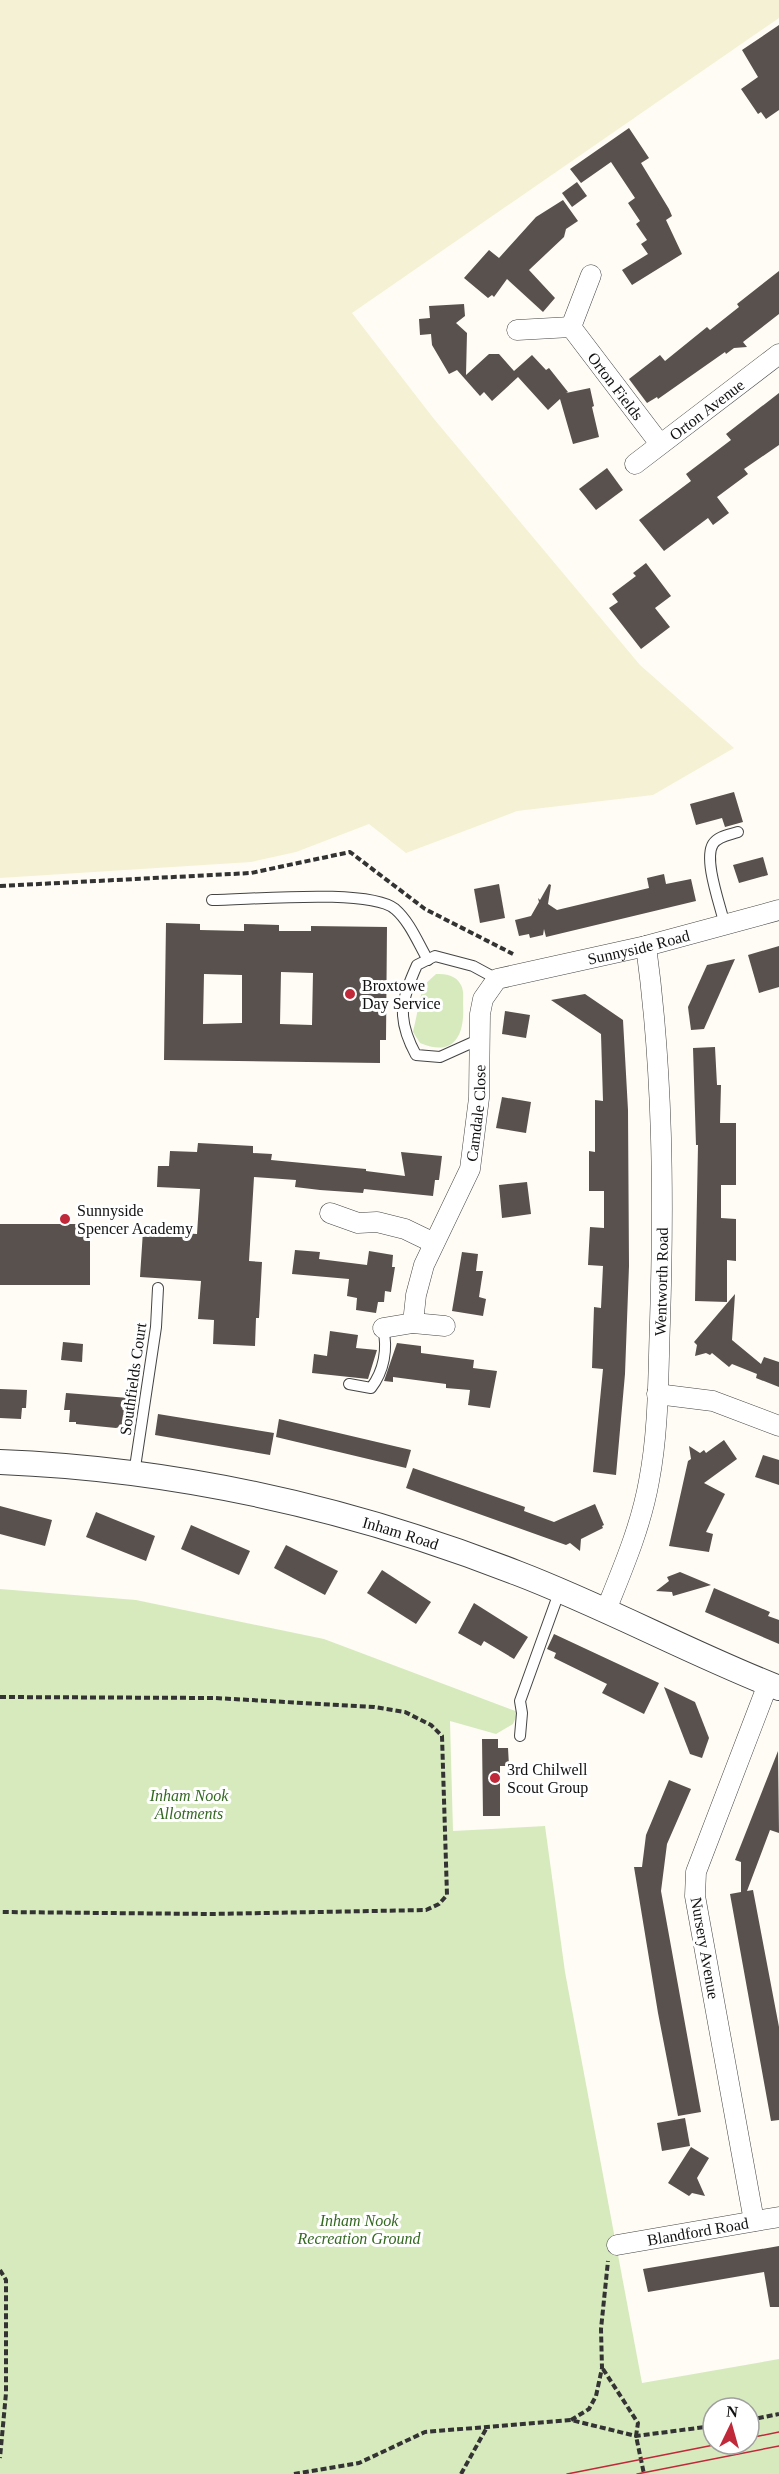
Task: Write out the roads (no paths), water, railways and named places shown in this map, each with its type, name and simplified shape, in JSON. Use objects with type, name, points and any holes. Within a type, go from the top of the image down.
[{"type":"street","points":[[517,330],[571,327],[591,276]]},
{"type":"street","name":"Orton Fields","points":[[571,327],[660,444]]},
{"type":"street","name":"Orton Avenue","points":[[635,464],[779,354]]},
{"type":"street","name":"Sunnyside Road","points":[[497,979],[646,946],[779,910]]},
{"type":"street","name":"Wentworth Road","points":[[606,1610],[635,1534],[649,1482],[657,1394],[661,1290],[661,1119],[659,1056],[646,946]]},
{"type":"street","name":"Camdale Close","points":[[413,1323],[416,1295],[434,1243],[470,1169],[479,1098],[480,1014],[483,999],[497,979]]},
{"type":"street","points":[[330,1213],[358,1223],[377,1222],[405,1229],[434,1243]]},
{"type":"street","points":[[383,1328],[413,1323],[445,1326]]},
{"type":"street","points":[[657,1394],[713,1401],[779,1426]]},
{"type":"street","name":"Inham Road","points":[[0,1462],[134,1474],[255,1493],[326,1511],[438,1544],[560,1590],[774,1686]]},
{"type":"street","name":"Nursery Avenue","points":[[754,2222],[695,1896],[696,1872],[774,1686]]},
{"type":"street","name":"Blandford Road","points":[[617,2245],[779,2217]]},
{"type":"lane","points":[[725,926],[708,858],[713,843],[719,838],[738,832]]},
{"type":"lane","points":[[212,900],[351,897],[388,904],[407,922],[428,960]]},
{"type":"lane","points":[[480,1039],[440,1057],[416,1055],[404,1032],[404,996],[417,965],[435,956],[473,966],[497,979]]},
{"type":"lane","name":"Southfields Court","points":[[134,1474],[156,1327],[158,1288]]},
{"type":"lane","points":[[349,1384],[371,1388],[378,1379],[386,1341],[383,1328]]},
{"type":"lane","points":[[520,1736],[522,1713],[520,1701],[560,1590]]},
{"type":"tram line","points":[[761,2436],[779,2432]]},
{"type":"tram line","points":[[637,2474],[779,2446]]},
{"type":"tram line","points":[[567,2474],[701,2448]]},
{"type":"place","name":"Broxtowe Day Service","points":[[350,994]]},
{"type":"place","name":"Sunnyside Spencer Academy","points":[[65,1219]]},
{"type":"place","name":"3rd Chilwell Scout Group","points":[[495,1778]]},
{"type":"park label","name":"Inham Nook Allotments","points":[[189,1804]]},
{"type":"park label","name":"Inham Nook Recreation Ground","points":[[359,2229]]}]
